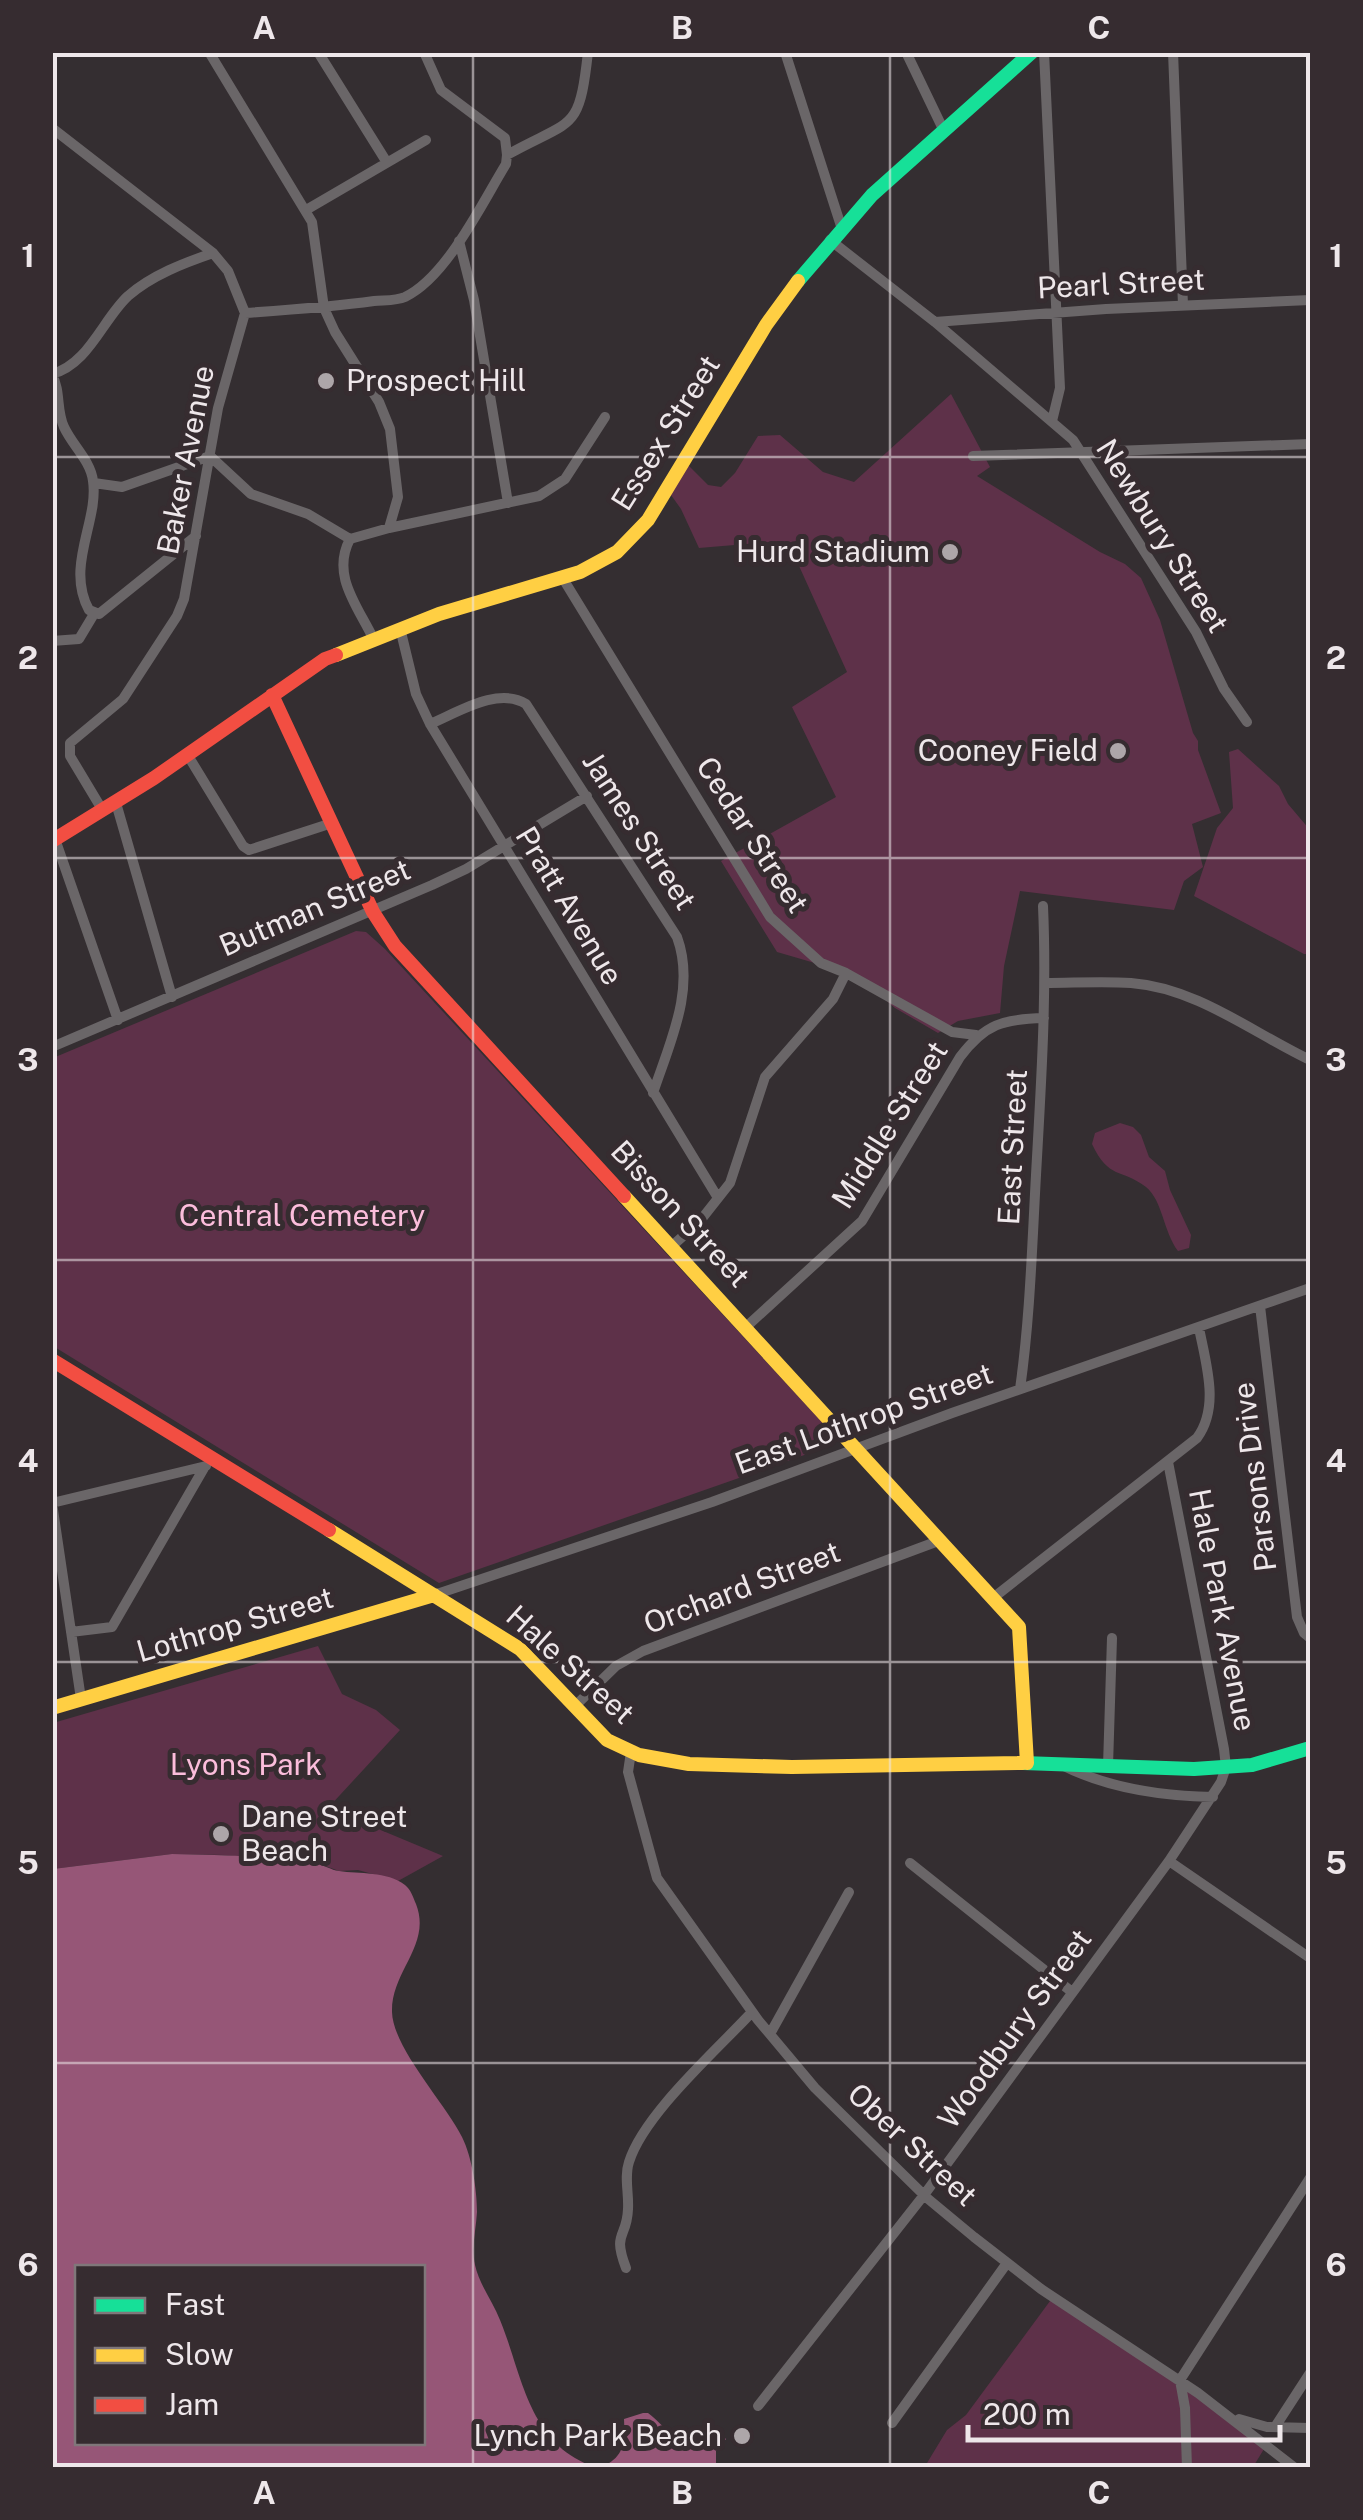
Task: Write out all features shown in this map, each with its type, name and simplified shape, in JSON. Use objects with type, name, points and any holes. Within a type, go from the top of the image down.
[{"type":"main road","name":"Essex Street","points":[[54,840],[109,807],[325,659],[400,628],[598,565],[618,552],[648,520],[766,325],[830,240],[1032,52]]},
{"type":"main road","name":"Bisson Street","points":[[272,695],[373,912],[395,946],[1018,1627],[1027,1762]]},
{"type":"main road","name":"Hale Street","points":[[52,1360],[209,1463],[520,1649],[608,1740],[632,1752],[689,1764],[733,1767],[1027,1762],[1226,1768],[1310,1748]]},
{"type":"main road","name":"Lothrop Street","points":[[52,1708],[434,1595]]},
{"type":"street","points":[[210,52],[306,210],[317,240],[324,308],[379,402],[390,429],[398,497],[389,528]]},
{"type":"street","points":[[318,52],[386,161]]},
{"type":"street","points":[[52,128],[213,253],[228,271],[244,313],[402,298],[433,274],[459,240],[506,164],[507,155],[505,138],[441,90],[424,52]]},
{"type":"street","points":[[507,155],[565,126],[576,114],[583,100],[588,52]]},
{"type":"street","points":[[786,52],[842,226]]},
{"type":"street","points":[[906,52],[944,131]]},
{"type":"street","points":[[1044,52],[1060,388],[1052,421]]},
{"type":"street","points":[[1173,52],[1183,305]]},
{"type":"street","points":[[306,210],[426,140]]},
{"type":"street","points":[[459,240],[474,300],[508,502]]},
{"type":"street","name":"Newbury Street","points":[[830,240],[935,322],[1083,451],[1196,632],[1224,689],[1248,722]]},
{"type":"street","points":[[94,614],[81,588],[82,546],[94,483],[60,417],[57,384],[52,374],[75,363],[129,296],[173,268],[213,253]]},
{"type":"street","name":"Pearl Street","points":[[935,322],[1310,300]]},
{"type":"street","name":"Baker Avenue","points":[[109,807],[70,756],[70,743],[123,699],[184,599],[224,378],[244,313]]},
{"type":"street","points":[[94,483],[122,487],[210,456],[250,494],[308,514],[350,539],[539,496],[565,479],[605,417]]},
{"type":"street","points":[[973,456],[1310,444]]},
{"type":"street","points":[[94,614],[100,614],[196,536]]},
{"type":"street","points":[[350,539],[341,567],[373,638]]},
{"type":"street","name":"Cedar Street","points":[[562,578],[770,917],[821,963],[952,1032],[976,1035]]},
{"type":"street","points":[[52,641],[79,639],[94,614]]},
{"type":"street","name":"Pratt Avenue","points":[[400,628],[416,694],[430,724],[718,1198]]},
{"type":"street","name":"James Street","points":[[430,724],[499,698],[516,698],[526,704],[677,936],[684,954],[685,988],[652,1093]]},
{"type":"street","points":[[187,754],[249,850],[332,823]]},
{"type":"street","name":"Butman Street","points":[[52,1047],[373,912],[466,868],[587,796]]},
{"type":"street","points":[[109,807],[172,997]]},
{"type":"street","points":[[54,840],[118,1020]]},
{"type":"street","name":"East Street","points":[[1020,1389],[1028,1330],[1044,1018],[1043,906]]},
{"type":"street","points":[[672,1246],[700,1221],[730,1184],[765,1077],[841,988],[846,973]]},
{"type":"street","points":[[1045,983],[1133,983],[1165,989],[1193,998],[1310,1060]]},
{"type":"street","name":"Middle Street","points":[[746,1327],[862,1222],[976,1035],[995,1024],[1044,1018]]},
{"type":"street","name":"East Lothrop Street","points":[[434,1595],[712,1502],[856,1447],[1310,1288]]},
{"type":"street","name":"Parsons Drive","points":[[1260,1306],[1297,1617],[1310,1638]]},
{"type":"street","points":[[993,1598],[1197,1438],[1210,1414],[1199,1328]]},
{"type":"street","name":"Hale Park Avenue","points":[[1168,1462],[1226,1768]]},
{"type":"street","points":[[80,1699],[52,1503],[209,1463]]},
{"type":"street","points":[[71,1632],[112,1626],[209,1463]]},
{"type":"street","name":"Orchard Street","points":[[574,1707],[616,1666],[643,1652],[941,1540]]},
{"type":"street","points":[[1108,1766],[1112,1638]]},
{"type":"street","name":"Ober Street","points":[[632,1752],[628,1772],[657,1877],[752,2012],[815,2088],[924,2195],[1008,2263],[1180,2380],[1294,2468]]},
{"type":"street","name":"Hale Street","points":[[1062,1765],[1088,1778],[1213,1798]]},
{"type":"street","name":"Woodbury Street","points":[[758,2406],[924,2195],[1213,1798],[1226,1768]]},
{"type":"street","points":[[1168,1860],[1310,1958]]},
{"type":"street","points":[[910,1864],[1072,1992]]},
{"type":"street","points":[[770,2034],[850,1892]]},
{"type":"street","points":[[626,2268],[618,2246],[628,2214],[628,2164],[666,2102],[752,2012]]},
{"type":"street","points":[[1187,2468],[1186,2408],[1180,2380],[1309,2184]]},
{"type":"street","points":[[892,2423],[1008,2263]]},
{"type":"street","points":[[1275,2427],[1310,2373]]},
{"type":"street","points":[[1229,2416],[1275,2427],[1310,2428]]},
{"type":"green space","points":[[951,394],[990,467],[977,476],[1125,564],[1141,578],[1160,620],[1221,813],[1192,824],[1203,867],[1184,881],[1174,910],[1020,891],[1004,966],[1000,1013],[958,1021],[938,1033],[895,1008],[856,975],[777,952],[721,861],[836,797],[792,707],[847,672],[795,557],[782,541],[699,548],[681,509],[666,488],[685,462],[708,485],[721,487],[735,473],[758,436],[780,435],[823,472],[854,482]]},
{"type":"green space","points":[[1238,749],[1279,786],[1288,804],[1310,830],[1310,954],[1194,896],[1217,828],[1233,808],[1229,752]]},
{"type":"green space","name":"Central Cemetery","points":[[356,931],[366,932],[385,949],[832,1433],[833,1445],[439,1583],[53,1346],[53,1058]]},
{"type":"green space","points":[[1120,1123],[1141,1135],[1149,1157],[1165,1171],[1191,1235],[1189,1248],[1178,1251],[1152,1193],[1110,1168],[1098,1155],[1092,1144],[1095,1133]]},
{"type":"green space","name":"Lyons Park","points":[[318,1646],[342,1694],[376,1710],[400,1730],[328,1808],[443,1856],[398,1881],[320,1864],[224,1855],[172,1854],[53,1869],[53,1723]]},
{"type":"green space","points":[[1053,2297],[1267,2444],[1253,2467],[924,2468],[947,2430],[966,2415]]},
{"type":"shaded area","points":[[172,1854],[245,1856],[299,1861],[398,1881],[412,1894],[420,1919],[415,1945],[393,1997],[392,2012],[401,2042],[466,2145],[476,2194],[475,2265],[542,2425],[555,2442],[595,2467],[53,2467],[53,1869]]},
{"type":"shaded area","points":[[643,2413],[683,2438],[691,2439],[706,2424],[726,2439],[716,2451],[716,2467],[602,2467],[622,2448],[624,2419]]},
{"type":"traffic: fast","points":[[798,281],[872,195],[1032,52]]},
{"type":"traffic: fast","points":[[1023,1763],[1194,1769],[1252,1765],[1310,1748]]},
{"type":"traffic: slow","points":[[336,655],[439,614],[580,572],[617,552],[648,520],[766,325],[798,281]]},
{"type":"traffic: slow","points":[[624,1196],[1019,1627],[1027,1763]]},
{"type":"traffic: slow","points":[[329,1530],[520,1649],[607,1740],[639,1755],[689,1764],[792,1767],[1023,1763]]},
{"type":"traffic: slow","points":[[52,1708],[434,1595]]},
{"type":"traffic: jam","points":[[52,841],[154,778],[336,655]]},
{"type":"traffic: jam","points":[[272,695],[373,912],[395,946],[624,1196]]},
{"type":"traffic: jam","points":[[52,1360],[329,1530]]},
{"type":"place","name":"Prospect Hill","points":[[326,381]]},
{"type":"place","name":"Hurd Stadium","points":[[950,552]]},
{"type":"place","name":"Cooney Field","points":[[1118,751]]},
{"type":"place","name":"Dane Street Beach","points":[[221,1834]]},
{"type":"place","name":"Lynch Park Beach","points":[[742,2436]]}]
